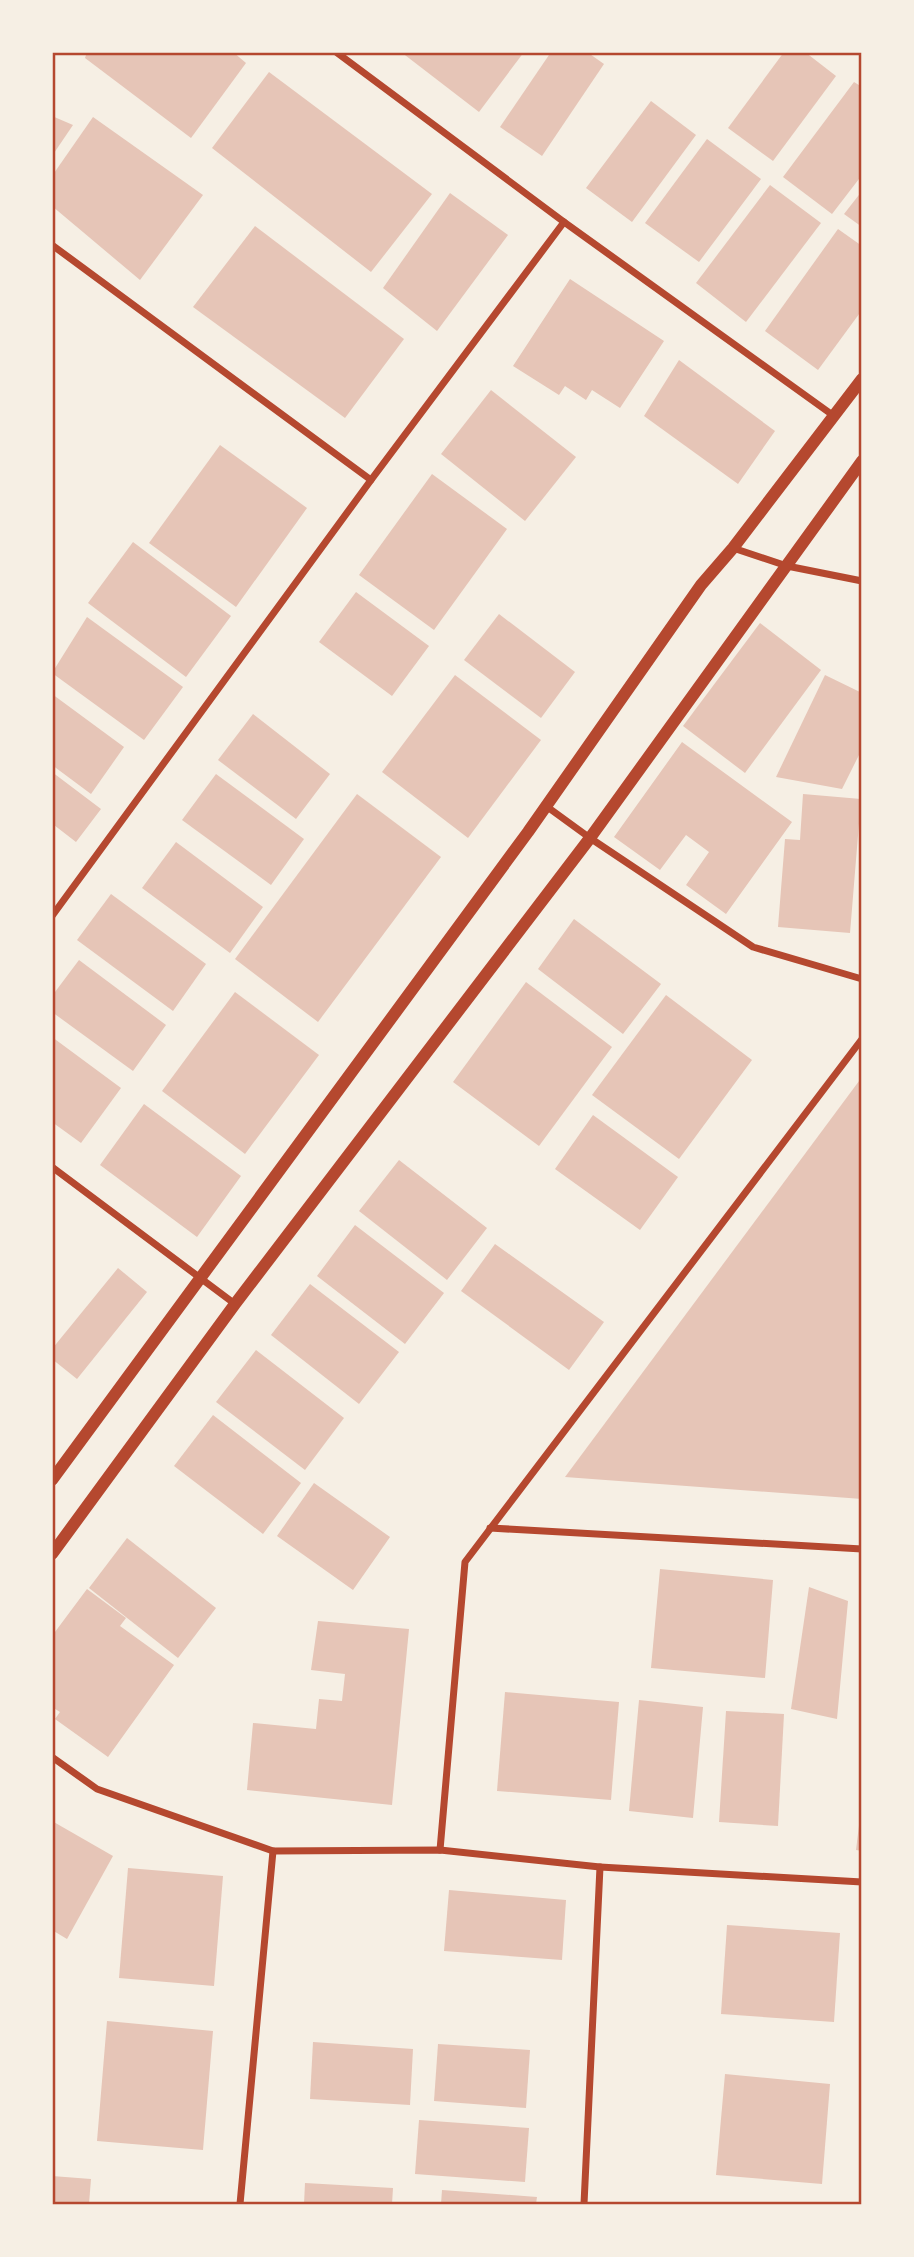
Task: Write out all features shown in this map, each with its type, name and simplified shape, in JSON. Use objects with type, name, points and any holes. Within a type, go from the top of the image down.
[{"type":"street","points":[[336,52],[564,222],[834,416]]},
{"type":"street","points":[[52,916],[371,480],[564,222]]},
{"type":"street","points":[[52,245],[371,480]]},
{"type":"street","points":[[52,1480],[547,806],[701,585],[733,548],[862,379]]},
{"type":"street","points":[[52,1554],[235,1304],[590,838],[862,461]]},
{"type":"street","points":[[733,548],[788,566],[862,581]]},
{"type":"street","points":[[547,806],[590,838],[753,947],[862,979]]},
{"type":"street","points":[[440,1850],[465,1562],[862,1039]]},
{"type":"street","points":[[52,1167],[235,1304]]},
{"type":"street","points":[[490,1528],[862,1549]]},
{"type":"street","points":[[52,1757],[97,1789],[272,1851],[440,1850],[600,1867],[862,1882]]},
{"type":"street","points":[[240,2204],[272,1851]]},
{"type":"street","points":[[584,2204],[600,1867]]},
{"type":"building","points":[[87,52],[233,52],[246,63],[191,138],[85,58]]},
{"type":"building","points":[[401,52],[524,52],[479,112]]},
{"type":"building","points":[[551,52],[587,52],[604,64],[542,156],[500,127]]},
{"type":"building","points":[[784,52],[805,52],[836,76],[773,161],[728,128]]},
{"type":"building","points":[[269,72],[432,194],[371,272],[212,148]]},
{"type":"building","points":[[854,82],[862,87],[862,175],[832,214],[783,177]]},
{"type":"building","points":[[651,101],[696,135],[632,222],[586,188]]},
{"type":"building","points":[[52,116],[73,125],[52,156]]},
{"type":"building","points":[[93,117],[203,195],[140,280],[52,206],[52,176]]},
{"type":"building","points":[[707,139],[761,179],[699,262],[645,223]]},
{"type":"building","points":[[770,185],[821,223],[746,322],[696,283]]},
{"type":"building","points":[[862,191],[862,227],[844,214]]},
{"type":"building","points":[[450,193],[508,235],[437,331],[383,288]]},
{"type":"building","points":[[255,226],[404,339],[345,418],[193,307]]},
{"type":"building","points":[[838,229],[862,246],[862,310],[818,370],[765,331]]},
{"type":"building","points":[[570,279],[664,341],[620,408],[592,390],[586,400],[565,386],[559,395],[513,366]]},
{"type":"building","points":[[679,360],[775,431],[738,484],[644,416]]},
{"type":"building","points":[[491,390],[576,457],[525,521],[441,454]]},
{"type":"building","points":[[220,445],[307,508],[236,607],[149,543]]},
{"type":"building","points":[[432,474],[507,529],[434,630],[359,575]]},
{"type":"building","points":[[133,542],[231,616],[186,677],[88,603]]},
{"type":"building","points":[[356,592],[429,646],[392,696],[319,642]]},
{"type":"building","points":[[499,614],[575,672],[541,718],[464,660]]},
{"type":"building","points":[[87,617],[183,687],[144,740],[52,673]]},
{"type":"building","points":[[760,623],[821,670],[745,773],[683,726]]},
{"type":"building","points":[[455,675],[541,740],[468,838],[382,772]]},
{"type":"building","points":[[825,675],[862,693],[862,749],[842,789],[776,777]]},
{"type":"building","points":[[52,694],[124,747],[91,794],[52,765]]},
{"type":"building","points":[[253,714],[330,774],[296,819],[218,760]]},
{"type":"building","points":[[682,742],[792,822],[726,914],[686,885],[709,852],[686,835],[660,870],[614,837]]},
{"type":"building","points":[[52,772],[101,809],[76,842],[54,825],[52,828]]},
{"type":"building","points":[[216,774],[304,839],[271,885],[182,820]]},
{"type":"building","points":[[357,794],[441,857],[318,1022],[235,959]]},
{"type":"building","points":[[803,794],[861,799],[850,933],[778,927],[785,839],[800,840]]},
{"type":"building","points":[[176,842],[263,907],[230,953],[142,888]]},
{"type":"building","points":[[111,894],[206,964],[173,1011],[77,940]]},
{"type":"building","points":[[574,919],[661,984],[623,1034],[538,969]]},
{"type":"building","points":[[79,960],[166,1025],[133,1071],[52,1012],[52,996]]},
{"type":"building","points":[[526,982],[612,1047],[539,1146],[453,1082]]},
{"type":"building","points":[[235,992],[319,1055],[245,1154],[162,1091]]},
{"type":"building","points":[[666,995],[752,1060],[679,1159],[592,1095]]},
{"type":"building","points":[[52,1037],[121,1088],[81,1143],[52,1122]]},
{"type":"building","points":[[862,1077],[862,1499],[565,1477]]},
{"type":"building","points":[[144,1104],[241,1176],[197,1237],[100,1165]]},
{"type":"building","points":[[593,1115],[678,1177],[640,1230],[555,1169]]},
{"type":"building","points":[[399,1160],[487,1228],[447,1280],[359,1211]]},
{"type":"building","points":[[355,1225],[444,1293],[405,1344],[317,1276]]},
{"type":"building","points":[[495,1244],[604,1322],[569,1370],[461,1291]]},
{"type":"building","points":[[118,1268],[147,1292],[77,1379],[52,1359],[52,1349]]},
{"type":"building","points":[[310,1284],[399,1352],[359,1404],[271,1335]]},
{"type":"building","points":[[256,1350],[344,1418],[305,1470],[216,1402]]},
{"type":"building","points":[[213,1415],[301,1483],[263,1534],[174,1466]]},
{"type":"building","points":[[314,1483],[390,1537],[353,1590],[277,1536]]},
{"type":"building","points":[[127,1538],[216,1608],[178,1658],[89,1588]]},
{"type":"building","points":[[660,1569],[773,1580],[765,1678],[651,1668]]},
{"type":"building","points":[[809,1587],[848,1601],[837,1719],[791,1709]]},
{"type":"building","points":[[87,1589],[126,1618],[120,1626],[174,1665],[108,1757],[55,1719],[60,1712],[52,1707],[52,1636]]},
{"type":"building","points":[[318,1621],[409,1629],[392,1805],[247,1790],[253,1723],[316,1729],[319,1699],[342,1701],[345,1674],[311,1670]]},
{"type":"building","points":[[505,1692],[619,1702],[611,1800],[497,1791]]},
{"type":"building","points":[[639,1700],[703,1707],[693,1818],[629,1811]]},
{"type":"building","points":[[726,1711],[784,1714],[778,1826],[719,1822]]},
{"type":"building","points":[[862,1817],[862,1851],[856,1850]]},
{"type":"building","points":[[52,1821],[113,1856],[67,1939],[52,1930]]},
{"type":"building","points":[[128,1868],[223,1876],[214,1986],[119,1978]]},
{"type":"building","points":[[449,1890],[566,1900],[562,1960],[444,1951]]},
{"type":"building","points":[[727,1925],[840,1933],[834,2022],[721,2014]]},
{"type":"building","points":[[107,2021],[213,2031],[203,2150],[97,2141]]},
{"type":"building","points":[[313,2042],[413,2049],[410,2105],[310,2099]]},
{"type":"building","points":[[438,2044],[530,2050],[526,2108],[434,2101]]},
{"type":"building","points":[[725,2074],[830,2084],[822,2184],[716,2175]]},
{"type":"building","points":[[419,2120],[529,2128],[525,2182],[415,2174]]},
{"type":"building","points":[[52,2176],[91,2179],[89,2204],[52,2204]]},
{"type":"building","points":[[305,2183],[393,2188],[392,2204],[304,2204]]},
{"type":"building","points":[[442,2190],[537,2197],[536,2204],[441,2204]]}]
